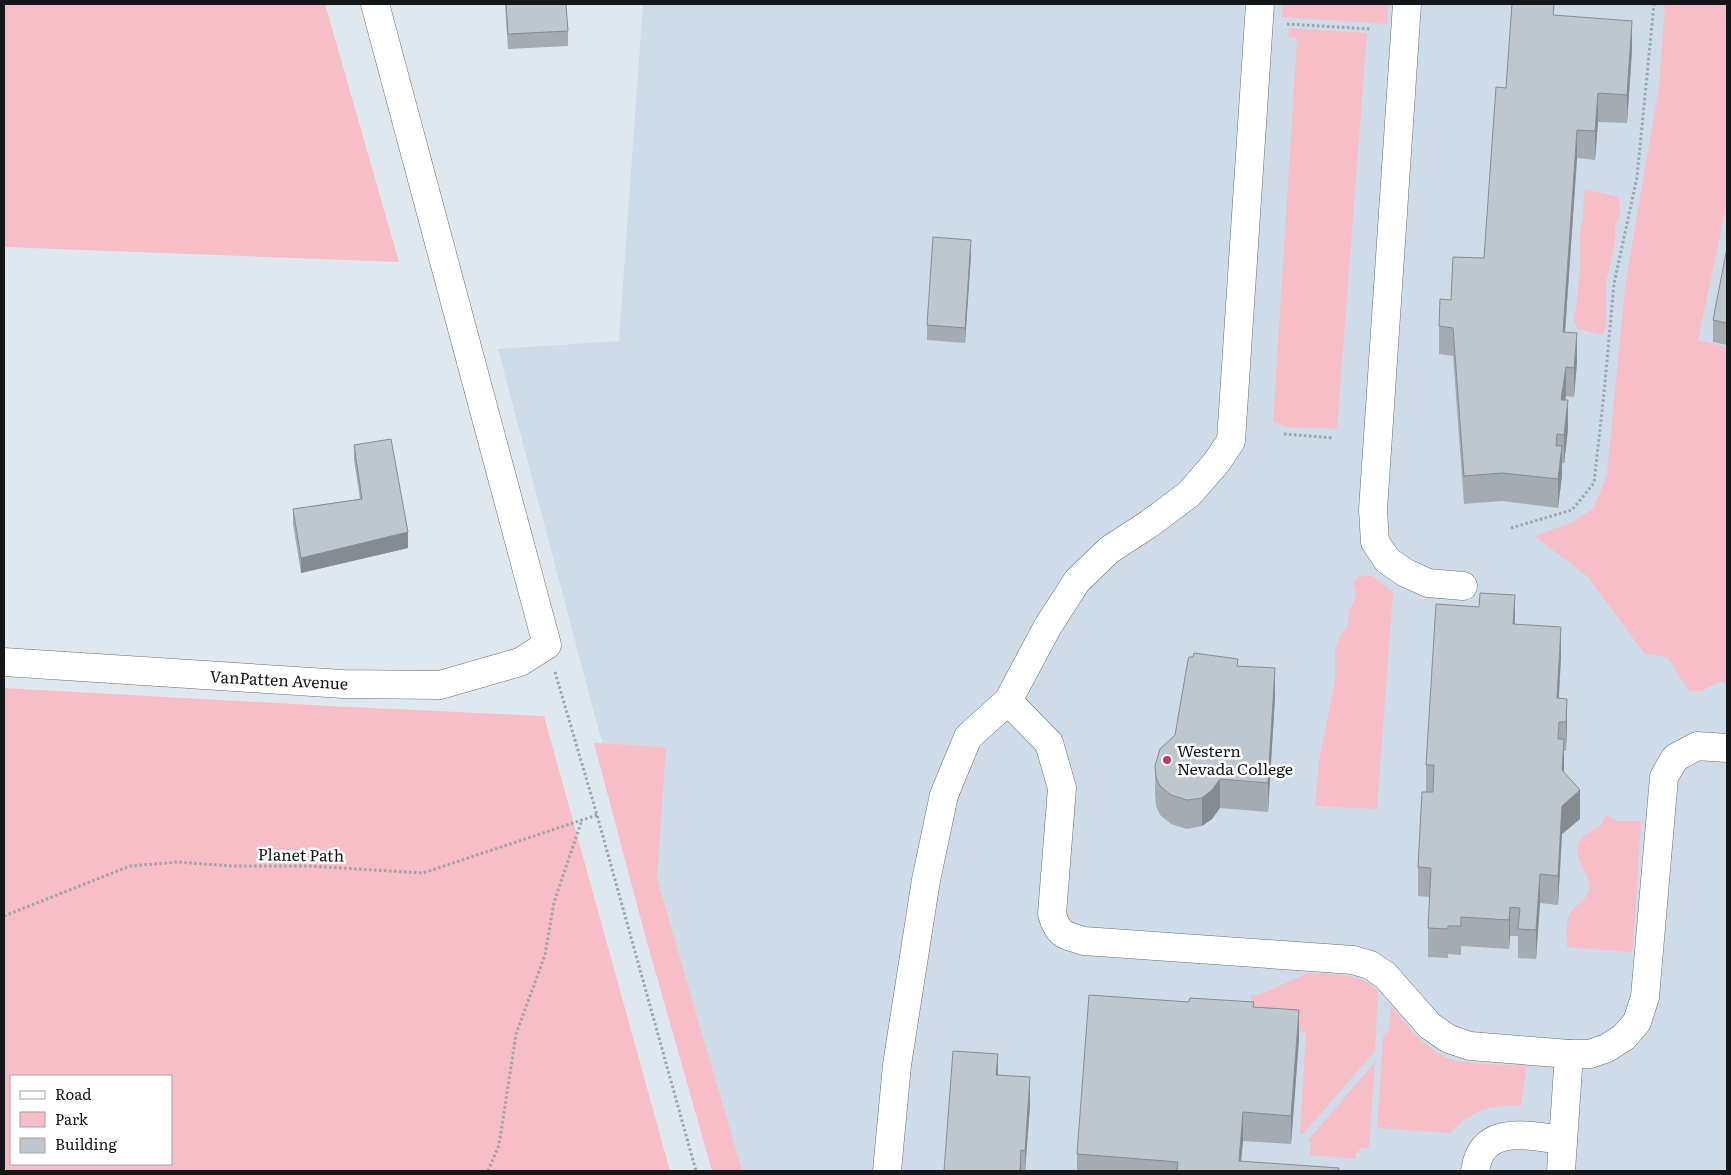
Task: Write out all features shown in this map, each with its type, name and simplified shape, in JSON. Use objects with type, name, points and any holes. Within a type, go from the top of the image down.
[{"type":"street","points":[[375,4],[547,645]]},
{"type":"street","points":[[887,1171],[897,1065],[926,880],[944,795],[968,737],[1008,701],[1048,626],[1077,581],[1110,550],[1189,494],[1216,463],[1231,441],[1260,4]]},
{"type":"street","points":[[1407,4],[1373,510],[1375,542],[1388,562],[1406,573],[1428,583],[1463,586]]},
{"type":"street","name":"VanPatten Avenue","points":[[4,662],[343,684],[440,685],[520,662],[547,645]]},
{"type":"street","points":[[1008,701],[1049,744],[1062,788],[1052,914],[1056,928],[1065,936],[1084,941],[1353,960],[1370,966],[1385,975],[1430,1026],[1449,1040],[1470,1046],[1569,1054],[1590,1054],[1607,1048],[1624,1037],[1637,1022],[1645,997],[1664,777],[1675,758],[1697,746],[1727,748]]},
{"type":"street","points":[[1561,1171],[1569,1054]]},
{"type":"street","points":[[1475,1171],[1484,1146],[1497,1138],[1516,1134],[1563,1140]]},
{"type":"path","points":[[1511,528],[1572,510],[1594,483],[1614,284],[1637,177],[1654,4]]},
{"type":"path","points":[[1287,24],[1370,29]]},
{"type":"path","points":[[1284,434],[1333,438]]},
{"type":"path","points":[[547,645],[597,816],[696,1171]]},
{"type":"path","name":"Planet Path","points":[[4,916],[130,866],[178,862],[232,866],[309,866],[423,873],[597,816]]},
{"type":"path","points":[[488,1171],[500,1145],[516,1034],[545,955],[554,902],[582,820]]},
{"type":"shaded area","name":"Western Nevada College","points":[[643,4],[1727,4],[1727,1171],[715,1171],[498,349],[619,341]]},
{"type":"green space","points":[[4,4],[325,4],[399,262],[4,247]]},
{"type":"green space","points":[[1283,4],[1388,4],[1387,24],[1282,17]]},
{"type":"green space","points":[[1665,4],[1727,4],[1727,203],[1698,340],[1727,347],[1727,684],[1719,682],[1700,692],[1688,690],[1668,658],[1644,653],[1587,576],[1534,536],[1573,522],[1594,508],[1607,474],[1625,286],[1659,86]]},
{"type":"green space","points":[[1289,28],[1367,33],[1337,429],[1286,427],[1273,422],[1297,38],[1288,37]]},
{"type":"green space","points":[[1584,189],[1619,197],[1620,214],[1615,228],[1615,243],[1606,283],[1606,325],[1603,335],[1578,329],[1573,319],[1576,308],[1580,267],[1580,229],[1583,219]]},
{"type":"green space","points":[[1359,576],[1372,576],[1393,592],[1377,809],[1315,806],[1319,760],[1335,680],[1335,650],[1340,636],[1348,626],[1349,610],[1354,602],[1356,593],[1353,582]]},
{"type":"green space","points":[[4,688],[544,716],[670,1171],[4,1171]]},
{"type":"green space","points":[[594,743],[666,747],[657,879],[742,1171],[712,1171],[645,935]]},
{"type":"green space","points":[[1605,815],[1618,821],[1641,821],[1633,949],[1630,952],[1567,947],[1568,917],[1572,910],[1586,897],[1589,889],[1587,877],[1578,856],[1578,845],[1582,838],[1603,822]]},
{"type":"green space","points":[[1308,973],[1355,977],[1363,980],[1378,991],[1375,1051],[1302,1135],[1300,1132],[1306,1032],[1265,1028],[1251,1010],[1251,995],[1259,995]]},
{"type":"green space","points":[[1391,1006],[1420,1039],[1437,1053],[1447,1058],[1474,1063],[1527,1066],[1521,1106],[1500,1106],[1482,1110],[1466,1119],[1450,1133],[1377,1128],[1383,1036],[1389,1030]]},
{"type":"green space","points":[[1375,1062],[1369,1148],[1361,1148],[1356,1154],[1356,1159],[1310,1155],[1311,1143],[1308,1140]]},
{"type":"building","points":[[506,4],[566,4],[568,31],[508,34]]},
{"type":"building","points":[[1512,4],[1554,4],[1553,15],[1632,21],[1627,95],[1598,93],[1595,131],[1577,130],[1563,332],[1577,333],[1574,368],[1566,367],[1561,400],[1568,400],[1564,435],[1557,434],[1556,446],[1562,446],[1558,479],[1502,473],[1464,476],[1453,328],[1439,326],[1440,299],[1451,300],[1453,257],[1484,258],[1496,87],[1506,88]]},
{"type":"building","points":[[933,237],[971,240],[965,328],[927,325]]},
{"type":"building","points":[[1727,248],[1727,323],[1713,320]]},
{"type":"building","points":[[391,439],[408,532],[301,558],[293,509],[362,499],[354,445]]},
{"type":"building","points":[[1480,593],[1515,595],[1513,624],[1561,627],[1557,698],[1567,699],[1566,722],[1559,722],[1558,739],[1564,739],[1562,770],[1580,790],[1562,806],[1558,876],[1540,874],[1536,930],[1518,929],[1520,908],[1510,907],[1509,920],[1461,917],[1461,926],[1448,926],[1448,929],[1428,928],[1431,868],[1418,867],[1422,792],[1433,792],[1434,765],[1426,765],[1436,604],[1479,607]]},
{"type":"building","points":[[1194,653],[1238,659],[1237,666],[1275,668],[1268,783],[1220,779],[1212,790],[1202,798],[1187,800],[1171,795],[1160,786],[1156,777],[1155,766],[1160,749],[1175,735],[1188,660],[1189,657],[1193,657]]},
{"type":"building","points":[[1089,995],[1189,1002],[1190,998],[1254,1002],[1253,1007],[1299,1010],[1291,1116],[1243,1112],[1239,1161],[1339,1168],[1338,1171],[1177,1171],[1178,1162],[1077,1154]]},
{"type":"building","points":[[953,1051],[998,1054],[996,1075],[1030,1077],[1025,1151],[1021,1150],[1020,1171],[944,1171]]},
{"type":"place","name":"Western Nevada College","points":[[1167,760]]}]
